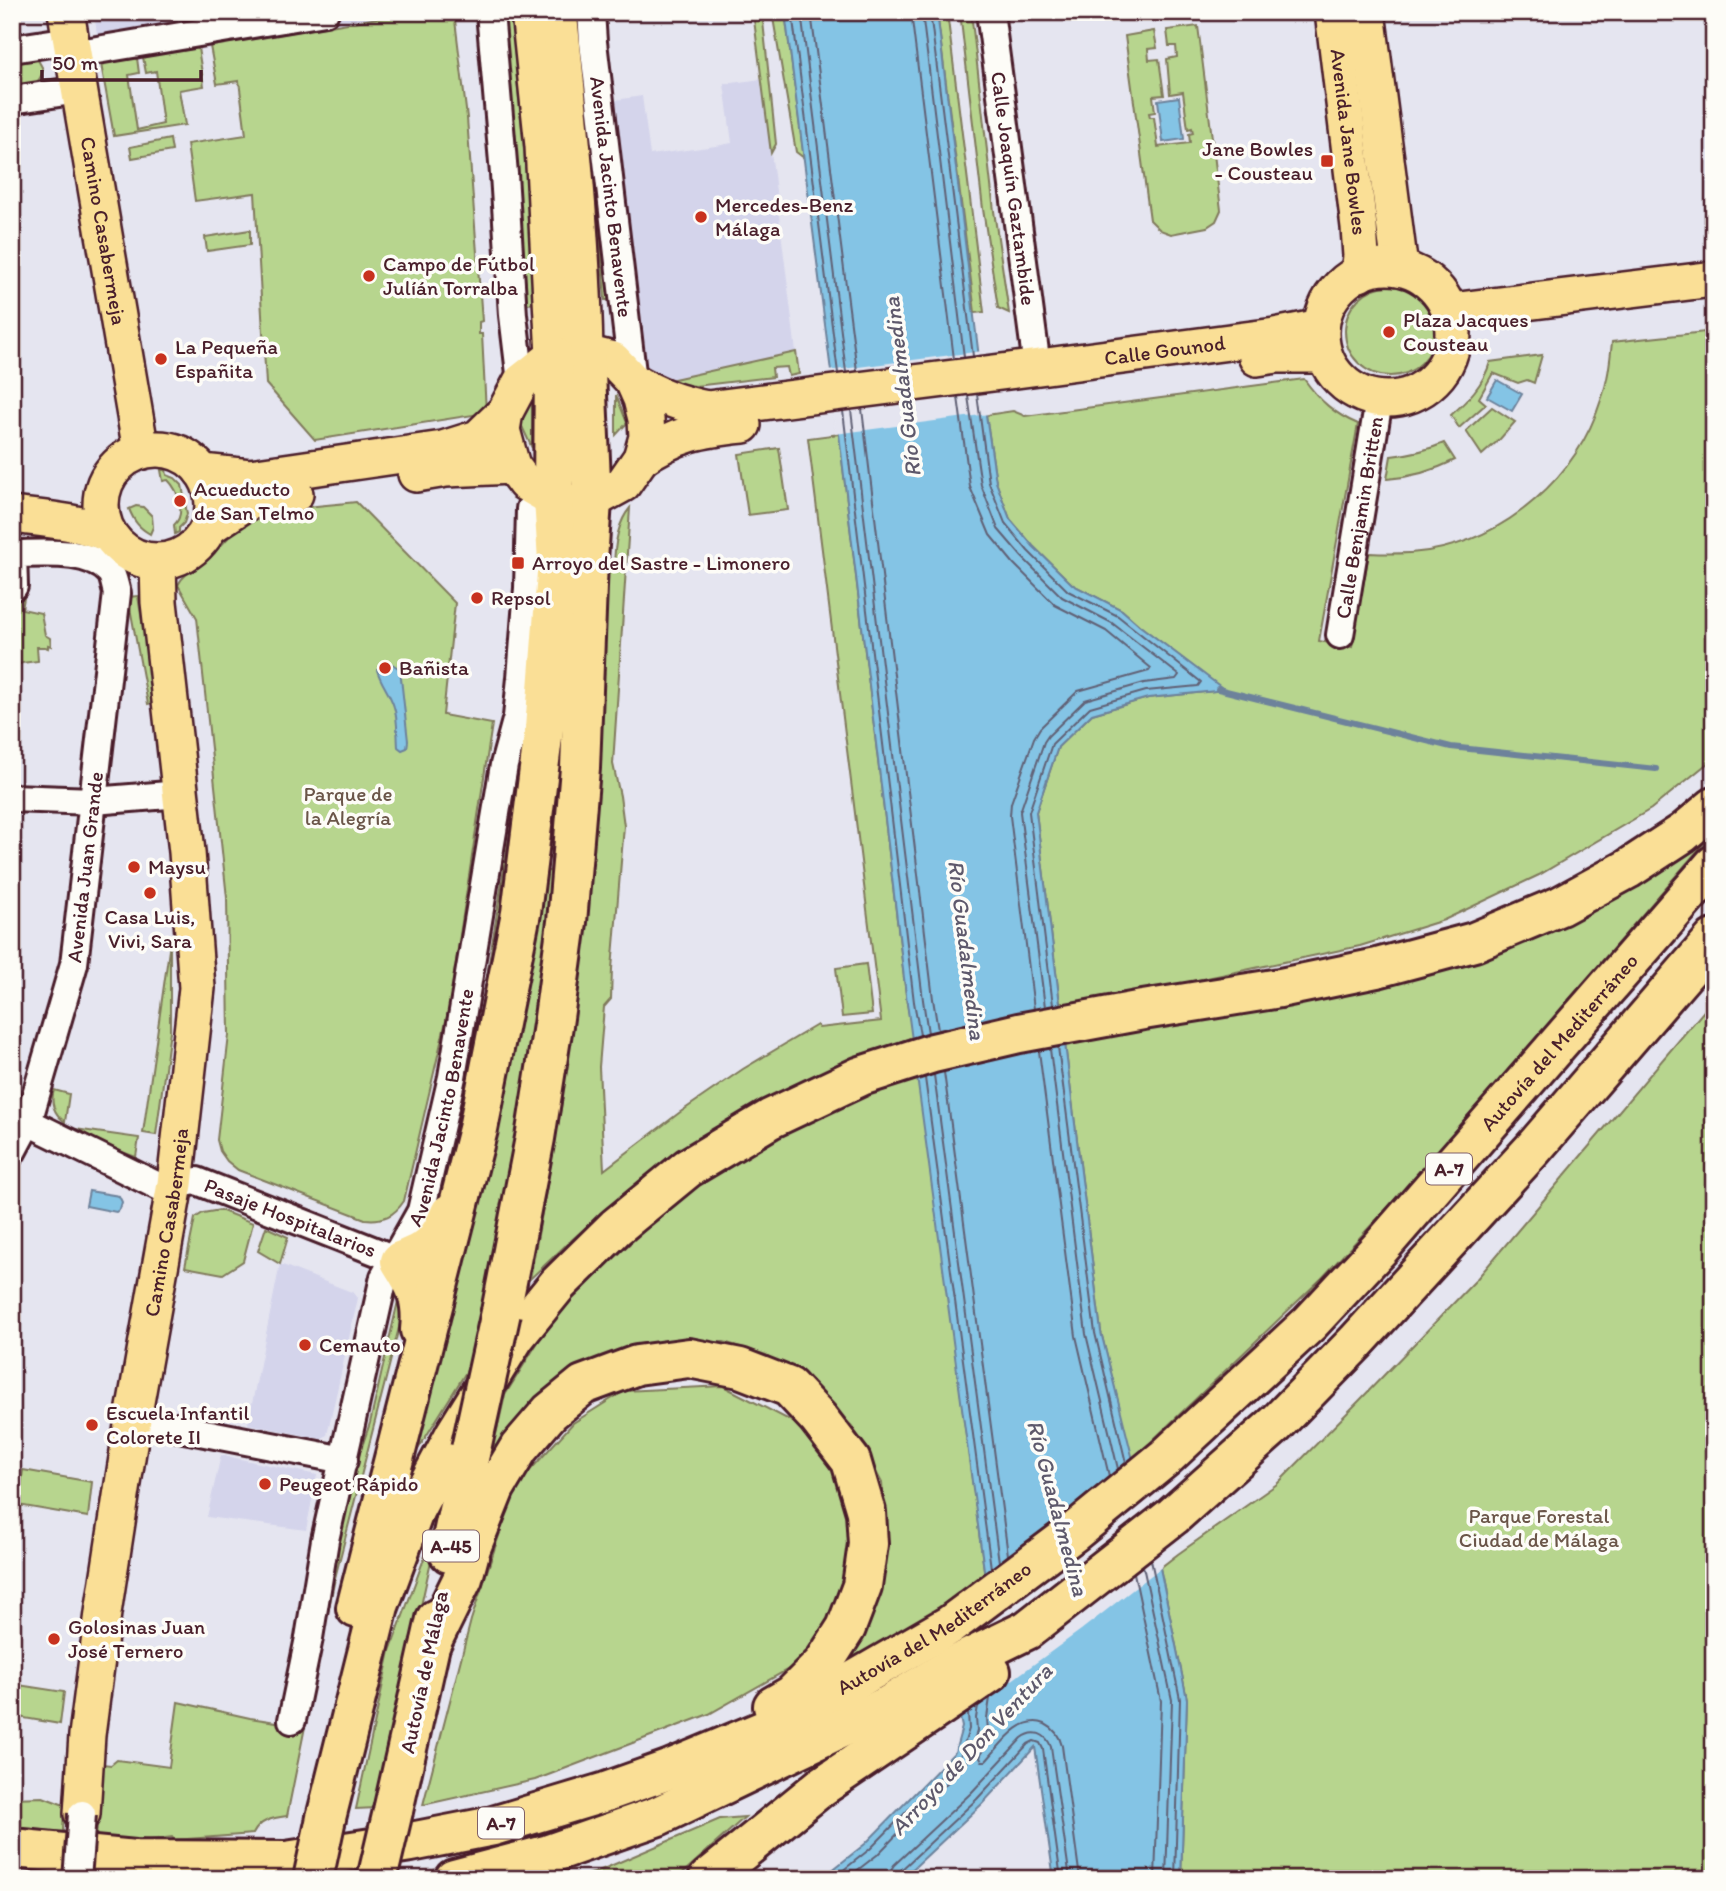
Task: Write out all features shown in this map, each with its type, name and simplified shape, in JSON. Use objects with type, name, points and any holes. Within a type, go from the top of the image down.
[{"type":"highway","name":"Avenida Jacinto Benavente","points":[[467,1175],[521,913],[544,729],[557,560],[554,499],[570,355]]},
{"type":"highway","name":"Avenida Jacinto Benavente","points":[[511,1260],[535,1138],[567,922],[580,768],[592,501],[570,355]]},
{"type":"highway","points":[[313,1879],[329,1803],[379,1606],[415,1509],[456,1434],[515,1337],[558,1284],[616,1227],[688,1168],[770,1119],[861,1076],[933,1053],[1018,1033],[1280,988],[1377,968],[1474,942],[1560,906],[1628,869],[1683,833],[1714,807]]},
{"type":"highway","name":"Autovía del Mediterráneo","points":[[12,1849],[135,1860],[285,1861],[411,1842],[493,1825],[606,1792],[668,1770],[781,1723],[950,1625],[1073,1533],[1166,1457],[1310,1323],[1381,1248],[1714,865]]},
{"type":"highway","name":"A-7","points":[[956,1680],[992,1671],[1027,1630],[1173,1516],[1276,1424],[1356,1342],[1533,1149],[1714,939]]},
{"type":"highway","points":[[415,1381],[421,1307],[418,1292],[397,1259],[424,1251],[442,1231],[467,1175]]},
{"type":"highway","points":[[329,1803],[330,1735],[352,1624],[467,1175]]},
{"type":"highway","name":"Autovía de Málaga","points":[[377,1879],[511,1260]]},
{"type":"highway","points":[[430,1643],[463,1578],[471,1548],[495,1489],[519,1448],[550,1412],[583,1385],[638,1365],[689,1358],[740,1368],[789,1387],[818,1418],[851,1461],[866,1512],[868,1544],[862,1586],[846,1628],[823,1664],[792,1695],[668,1770]]},
{"type":"highway","points":[[708,1879],[956,1680]]},
{"type":"highway","name":"Autovía del Mediterráneo","points":[[454,1879],[549,1854],[658,1816],[887,1706],[956,1680]]},
{"type":"main road","name":"Avenida Jacinto Benavente","points":[[528,12],[570,355]]},
{"type":"main road","name":"Avenida Jacinto Benavente","points":[[559,12],[573,145],[584,312],[570,355]]},
{"type":"main road","name":"Avenida Jane Bowles","points":[[1333,12],[1359,227],[1359,274]]},
{"type":"main road","name":"Avenida Jane Bowles","points":[[1367,12],[1400,268]]},
{"type":"main road","name":"Camino Casabermeja","points":[[69,35],[141,451]]},
{"type":"main road","points":[[1379,268],[1400,268],[1425,278],[1439,291],[1453,321],[1446,366],[1417,394],[1379,401],[1352,391],[1335,376],[1322,341],[1329,300],[1343,283],[1359,274],[1379,268]]},
{"type":"main road","points":[[1453,321],[1714,279]]},
{"type":"main road","points":[[1453,321],[1714,300]]},
{"type":"main road","name":"Calle Gounod","points":[[804,408],[1019,376],[1277,355],[1322,341]]},
{"type":"main road","points":[[202,471],[250,477],[443,449],[478,438],[505,412],[522,382],[570,355]]},
{"type":"main road","name":"Avenida Jacinto Benavente","points":[[570,355],[613,360],[633,381],[646,419],[647,437],[642,458]]},
{"type":"main road","points":[[633,381],[653,393],[679,403],[707,409],[804,408]]},
{"type":"main road","points":[[505,412],[502,430],[512,466],[525,483],[554,499],[575,503],[592,501],[624,484],[642,458],[663,444],[706,428],[804,408]]},
{"type":"main road","points":[[12,512],[95,528],[108,534],[126,552],[144,560],[158,562],[184,555],[200,542],[209,527],[214,508],[213,496],[202,471],[188,458],[164,448],[128,456],[111,472],[102,489],[101,515],[108,534]]},
{"type":"main road","points":[[209,527],[247,502],[446,469],[512,466]]},
{"type":"main road","points":[[12,512],[88,495],[104,485]]},
{"type":"main road","name":"Camino Casabermeja","points":[[82,1814],[87,1735],[103,1614],[133,1419],[175,1184],[197,988],[181,794],[159,602],[158,562]]},
{"type":"street","points":[[12,48],[69,35],[325,12]]},
{"type":"street","points":[[490,12],[513,315],[522,382]]},
{"type":"street","name":"Avenida Jacinto Benavente","points":[[592,12],[593,42],[633,381]]},
{"type":"street","name":"Calle Joaquín Gaztambide","points":[[990,12],[1019,376]]},
{"type":"street","points":[[12,100],[79,90]]},
{"type":"street","name":"Calle Benjamin Britten","points":[[1340,635],[1379,401]]},
{"type":"street","name":"Avenida Jacinto Benavente","points":[[292,1720],[325,1540],[384,1277],[397,1259],[421,1211],[454,1064],[504,765],[517,717],[528,588],[530,509],[554,499]]},
{"type":"street","name":"Avenida Juan Grande","points":[[12,1152],[28,1122],[74,964],[117,593],[111,573],[93,561],[68,554],[12,554],[14,586]]},
{"type":"street","points":[[12,798],[93,801],[181,794]]},
{"type":"street","name":"Pasaje Hospitalarios","points":[[28,1122],[160,1187],[197,1181],[397,1259]]},
{"type":"street","points":[[133,1419],[344,1460]]},
{"type":"street","name":"Camino Casabermeja","points":[[77,1879],[82,1814]]},
{"type":"shaded area","points":[[94,12],[113,12],[117,16],[137,12],[414,12],[101,64]]},
{"type":"shaded area","name":"Mercedes-Benz Málaga","points":[[762,79],[796,352],[665,381],[640,360],[609,101],[642,96],[650,155],[716,146],[732,143],[724,84]]},
{"type":"shaded area","name":"Cemauto","points":[[280,1264],[354,1293],[358,1298],[327,1435],[321,1439],[248,1424]]},
{"type":"shaded area","name":"Peugeot Rápido","points":[[221,1455],[317,1475],[306,1530],[207,1517]]},
{"type":"green space","name":"Campo de Fútbol Julíán Torralba","points":[[414,12],[454,12],[467,118],[486,413],[315,440],[266,384],[255,193],[195,201],[187,144],[246,135],[239,81],[217,84],[210,46]]},
{"type":"green space","points":[[503,12],[510,12],[529,203],[537,303],[527,304],[520,205]]},
{"type":"green space","points":[[753,12],[762,12],[776,144],[771,153]]},
{"type":"green space","points":[[772,12],[785,12],[804,158],[796,152]]},
{"type":"green space","points":[[937,12],[947,12],[984,312],[975,313]]},
{"type":"green space","points":[[960,12],[971,12],[994,211],[1009,313],[998,308],[983,209]]},
{"type":"green space","points":[[1707,12],[1714,12],[1714,67]]},
{"type":"green space","points":[[1198,26],[1221,210],[1216,221],[1207,227],[1171,234],[1160,230],[1150,220],[1125,36],[1154,31],[1157,48],[1148,49],[1149,60],[1159,59],[1164,95],[1153,96],[1155,112],[1149,113],[1150,117],[1154,117],[1158,147],[1190,143],[1189,134],[1193,133],[1192,128],[1188,129],[1183,92],[1170,94],[1167,59],[1177,57],[1176,46],[1169,46],[1167,30]]},
{"type":"green space","points":[[198,48],[204,86],[179,90],[185,125],[114,136],[101,64],[137,58],[139,73],[129,75],[137,130],[163,124],[156,71],[146,73],[143,57]]},
{"type":"green space","points":[[32,57],[38,60],[43,69],[39,79],[28,87],[12,89],[12,60]]},
{"type":"green space","points":[[591,119],[617,300],[605,300]]},
{"type":"green space","points":[[170,139],[172,151],[132,158],[130,147]]},
{"type":"green space","points":[[250,230],[250,245],[207,251],[205,237]]},
{"type":"green space","points":[[1381,286],[1399,286],[1415,293],[1428,306],[1435,322],[1435,340],[1428,356],[1415,369],[1399,376],[1381,376],[1365,369],[1352,356],[1345,340],[1345,322],[1352,306],[1365,293]]},
{"type":"green space","points":[[1714,331],[1714,758],[1651,809],[1539,875],[1444,920],[1360,946],[1140,992],[1462,965],[1548,933],[1639,886],[1713,833],[1404,1190],[1322,1278],[1132,1460],[1101,1332],[1036,812],[1058,747],[1092,714],[1148,698],[1224,690],[1122,610],[1073,585],[1033,546],[1010,519],[996,482],[986,415],[1013,411],[1025,416],[1304,379],[1328,406],[1358,424],[1319,641],[1352,647],[1369,553],[1421,552],[1457,544],[1485,533],[1511,518],[1557,478],[1590,428],[1603,393],[1612,342]]},
{"type":"green space","points":[[796,352],[799,374],[789,376],[787,367],[772,368],[773,377],[695,386],[665,381]]},
{"type":"green space","points":[[1542,355],[1534,383],[1527,380],[1518,383],[1493,373],[1479,398],[1486,404],[1459,428],[1451,415],[1479,385],[1490,362]]},
{"type":"green space","points":[[616,395],[627,423],[616,435]]},
{"type":"green space","points":[[532,402],[532,448],[519,420]]},
{"type":"green space","points":[[1492,407],[1515,422],[1482,455],[1466,431]]},
{"type":"green space","points":[[839,434],[913,1037],[847,1061],[760,1105],[696,1143],[619,1198],[530,1279],[561,1108],[595,800],[606,571],[614,571],[619,530],[630,508],[613,764],[624,826],[611,999],[604,1007],[599,1067],[604,1170],[743,1069],[817,1025],[819,1028],[881,1021],[808,438]]},
{"type":"green space","points":[[1444,443],[1455,460],[1422,473],[1387,479],[1391,456],[1418,452]]},
{"type":"green space","points":[[779,448],[788,510],[748,515],[739,454]]},
{"type":"green space","points":[[161,470],[166,470],[167,475],[182,485],[187,514],[179,532],[175,534],[174,525],[180,515],[180,502],[168,480],[163,481]]},
{"type":"green space","name":"Parque de la Alegría","points":[[356,502],[455,603],[443,715],[492,724],[449,1008],[404,1201],[388,1216],[371,1219],[238,1170],[220,1151],[217,1140],[229,1035],[227,898],[197,618],[178,585],[235,530],[255,518],[283,510]]},
{"type":"green space","points":[[143,507],[152,516],[153,527],[150,534],[139,526],[129,509]]},
{"type":"green space","points":[[12,596],[24,598],[22,609],[41,613],[45,635],[50,638],[51,646],[37,647],[38,661],[22,663],[12,668]]},
{"type":"green space","points":[[138,596],[155,702],[148,704],[128,597]]},
{"type":"green space","points":[[564,716],[557,872],[528,1072],[477,1343],[466,1372],[404,1472],[491,1156],[546,871],[550,871]]},
{"type":"green space","points":[[519,794],[493,968],[436,1215],[480,1021],[512,818],[516,795]]},
{"type":"green space","points":[[170,943],[170,1031],[156,1135],[143,1133]]},
{"type":"green space","points":[[866,964],[872,1014],[842,1017],[836,968]]},
{"type":"green space","name":"Parque Forestal Ciudad de Málaga","points":[[1714,999],[1714,1879],[1181,1879],[1187,1699],[1160,1568],[1277,1484],[1359,1401],[1475,1281]]},
{"type":"green space","points":[[918,1073],[985,1577],[837,1673],[866,1625],[887,1554],[882,1483],[852,1426],[805,1381],[766,1355],[724,1342],[683,1342],[620,1352],[487,1474],[505,1395],[558,1310],[675,1202],[775,1133],[863,1092]]},
{"type":"green space","points":[[54,1090],[69,1094],[65,1122],[54,1108]]},
{"type":"green space","points":[[75,1129],[139,1138],[136,1157],[119,1151]]},
{"type":"green space","points":[[220,1210],[253,1223],[243,1261],[223,1274],[185,1267],[195,1218],[203,1213]]},
{"type":"green space","points":[[266,1227],[288,1237],[280,1264],[258,1251]]},
{"type":"green space","points":[[398,1301],[405,1304],[335,1578],[287,1816],[263,1823],[253,1834],[174,1840],[172,1837],[150,1840],[96,1837],[103,1764],[111,1765],[117,1760],[169,1767],[178,1702],[296,1725],[347,1490],[370,1423]]},
{"type":"green space","points":[[723,1386],[805,1428],[846,1492],[855,1539],[845,1604],[799,1663],[709,1714],[535,1780],[423,1805],[471,1620],[515,1487],[573,1423],[624,1391]]},
{"type":"green space","points":[[23,1470],[92,1482],[88,1517],[18,1505]]},
{"type":"green space","points":[[443,1507],[376,1808],[356,1809],[390,1651]]},
{"type":"green space","points":[[12,1684],[64,1692],[60,1724],[12,1716]]},
{"type":"green space","points":[[43,1797],[64,1805],[63,1832],[12,1827],[12,1798]]},
{"type":"green space","points":[[745,1817],[676,1879],[570,1879],[594,1873],[720,1819]]},
{"type":"water","points":[[785,12],[937,12],[986,415],[996,482],[1010,519],[1073,585],[1122,610],[1225,690],[1148,698],[1092,714],[1058,747],[1036,812],[1101,1332],[1160,1568],[1187,1699],[1181,1879],[1054,1879],[1035,1747],[982,1804],[902,1879],[821,1879],[865,1844],[955,1752],[962,1727],[960,1718],[985,1577],[907,1003]]},
{"type":"water","points":[[1179,97],[1184,139],[1163,142],[1158,100]]},
{"type":"water","points":[[1497,380],[1522,394],[1512,411],[1487,397]]},
{"type":"water","points":[[383,664],[392,664],[400,669],[408,741],[407,748],[402,750],[398,747],[394,707],[377,670]]},
{"type":"water","points":[[89,1191],[119,1196],[122,1202],[120,1209],[116,1212],[86,1206]]},
{"type":"pier","points":[[983,351],[989,414],[835,434],[827,371]]},
{"type":"pier","points":[[1135,1457],[1163,1566],[960,1718],[959,1705],[981,1580],[1056,1523]]},
{"type":"waterway","points":[[1218,689],[1451,747],[1656,769]]},
{"type":"place","name":"Jane Bowles - Cousteau","points":[[1327,161]]},
{"type":"place","name":"Mercedes-Benz Málaga","points":[[701,217]]},
{"type":"place","name":"Campo de Fútbol Julíán Torralba","points":[[369,276]]},
{"type":"place","name":"Plaza Jacques Cousteau","points":[[1389,332]]},
{"type":"place","name":"La Pequeña Españita","points":[[161,359]]},
{"type":"place","name":"Acueducto de San Telmo","points":[[180,501]]},
{"type":"place","name":"Arroyo del Sastre - Limonero","points":[[518,563]]},
{"type":"place","name":"Repsol","points":[[477,598]]},
{"type":"place","name":"Bañista","points":[[385,668]]},
{"type":"place","name":"Maysu","points":[[134,867]]},
{"type":"place","name":"Casa Luis, Vivi, Sara","points":[[150,893]]},
{"type":"place","name":"Cemauto","points":[[305,1345]]},
{"type":"place","name":"Escuela Infantil Colorete II","points":[[92,1425]]},
{"type":"place","name":"Peugeot Rápido","points":[[265,1484]]},
{"type":"place","name":"Golosinas Juan José Ternero","points":[[54,1639]]},
{"type":"water label","name":"Río Guadalmedina","points":[[902,387]]},
{"type":"water label","name":"Río Guadalmedina","points":[[967,950]]},
{"type":"water label","name":"Río Guadalmedina","points":[[1058,1508]]},
{"type":"water label","name":"Arroyo de Don Ventura","points":[[971,1749]]}]
